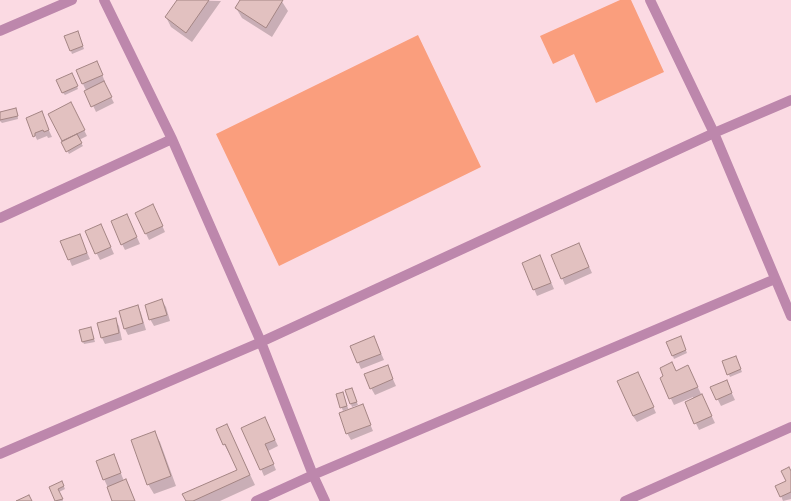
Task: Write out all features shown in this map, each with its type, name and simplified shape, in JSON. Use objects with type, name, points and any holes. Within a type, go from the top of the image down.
[{"type":"street","points":[[0,31],[72,0]]},
{"type":"street","points":[[104,0],[172,139],[261,342],[313,475],[325,501]]},
{"type":"street","points":[[650,0],[714,133],[791,316]]},
{"type":"street","points":[[0,454],[261,342],[714,133],[791,100]]},
{"type":"street","points":[[0,218],[172,139]]},
{"type":"street","points":[[256,501],[313,475],[775,280]]},
{"type":"street","points":[[625,501],[791,427]]},
{"type":"shaded area","points":[[620,0],[631,0],[664,72],[596,103],[574,54],[553,64],[540,36]]},
{"type":"shaded area","points":[[418,35],[481,167],[279,266],[216,134]]},
{"type":"building","points":[[177,0],[209,0],[186,33],[165,17]]},
{"type":"building","points":[[240,0],[283,0],[266,28],[235,8]]},
{"type":"building","points":[[78,31],[83,46],[70,51],[64,36]]},
{"type":"building","points":[[97,61],[103,75],[82,84],[76,70]]},
{"type":"building","points":[[72,73],[78,86],[62,93],[56,80]]},
{"type":"building","points":[[104,81],[112,97],[91,107],[84,91]]},
{"type":"building","points":[[71,102],[85,130],[62,141],[48,114]]},
{"type":"building","points":[[16,108],[18,116],[0,120],[0,112]]},
{"type":"building","points":[[42,111],[49,130],[44,132],[43,130],[35,133],[35,136],[33,137],[26,118]]},
{"type":"building","points":[[77,134],[82,143],[66,152],[61,142]]},
{"type":"building","points":[[153,204],[163,226],[145,234],[135,213]]},
{"type":"building","points":[[127,214],[137,237],[121,245],[111,221]]},
{"type":"building","points":[[101,224],[111,247],[95,254],[85,231]]},
{"type":"building","points":[[80,234],[87,253],[68,260],[60,241]]},
{"type":"building","points":[[579,243],[589,267],[561,279],[551,255]]},
{"type":"building","points":[[540,255],[551,283],[533,290],[522,263]]},
{"type":"building","points":[[162,299],[167,315],[149,320],[145,305]]},
{"type":"building","points":[[138,305],[143,323],[124,329],[119,311]]},
{"type":"building","points":[[116,318],[119,333],[101,338],[97,323]]},
{"type":"building","points":[[91,327],[94,339],[82,342],[79,330]]},
{"type":"building","points":[[374,336],[381,354],[357,363],[350,346]]},
{"type":"building","points":[[681,336],[686,350],[672,356],[666,342]]},
{"type":"building","points":[[736,356],[741,369],[727,375],[722,361]]},
{"type":"building","points":[[672,362],[676,371],[688,365],[698,387],[669,399],[660,378],[663,376],[660,368]]},
{"type":"building","points":[[388,365],[393,379],[370,389],[364,374]]},
{"type":"building","points":[[638,372],[654,407],[633,416],[617,381]]},
{"type":"building","points":[[727,380],[732,393],[716,400],[710,387]]},
{"type":"building","points":[[352,388],[357,402],[350,404],[345,390]]},
{"type":"building","points":[[343,392],[347,406],[340,408],[336,394]]},
{"type":"building","points":[[702,394],[712,416],[694,424],[685,402]]},
{"type":"building","points":[[363,404],[371,425],[346,434],[339,413]]},
{"type":"building","points":[[265,417],[275,440],[265,444],[274,464],[260,470],[241,428]]},
{"type":"building","points":[[227,424],[250,475],[193,501],[186,501],[182,494],[237,470],[216,429]]},
{"type":"building","points":[[155,431],[171,476],[147,485],[131,440]]},
{"type":"building","points":[[114,454],[121,473],[103,480],[96,461]]},
{"type":"building","points":[[789,467],[791,471],[791,492],[780,497],[775,486],[786,481],[781,471]]},
{"type":"building","points":[[126,479],[135,501],[112,501],[107,487]]},
{"type":"building","points":[[62,481],[64,486],[58,489],[63,499],[55,501],[49,487]]},
{"type":"building","points":[[29,495],[32,501],[16,501]]}]
